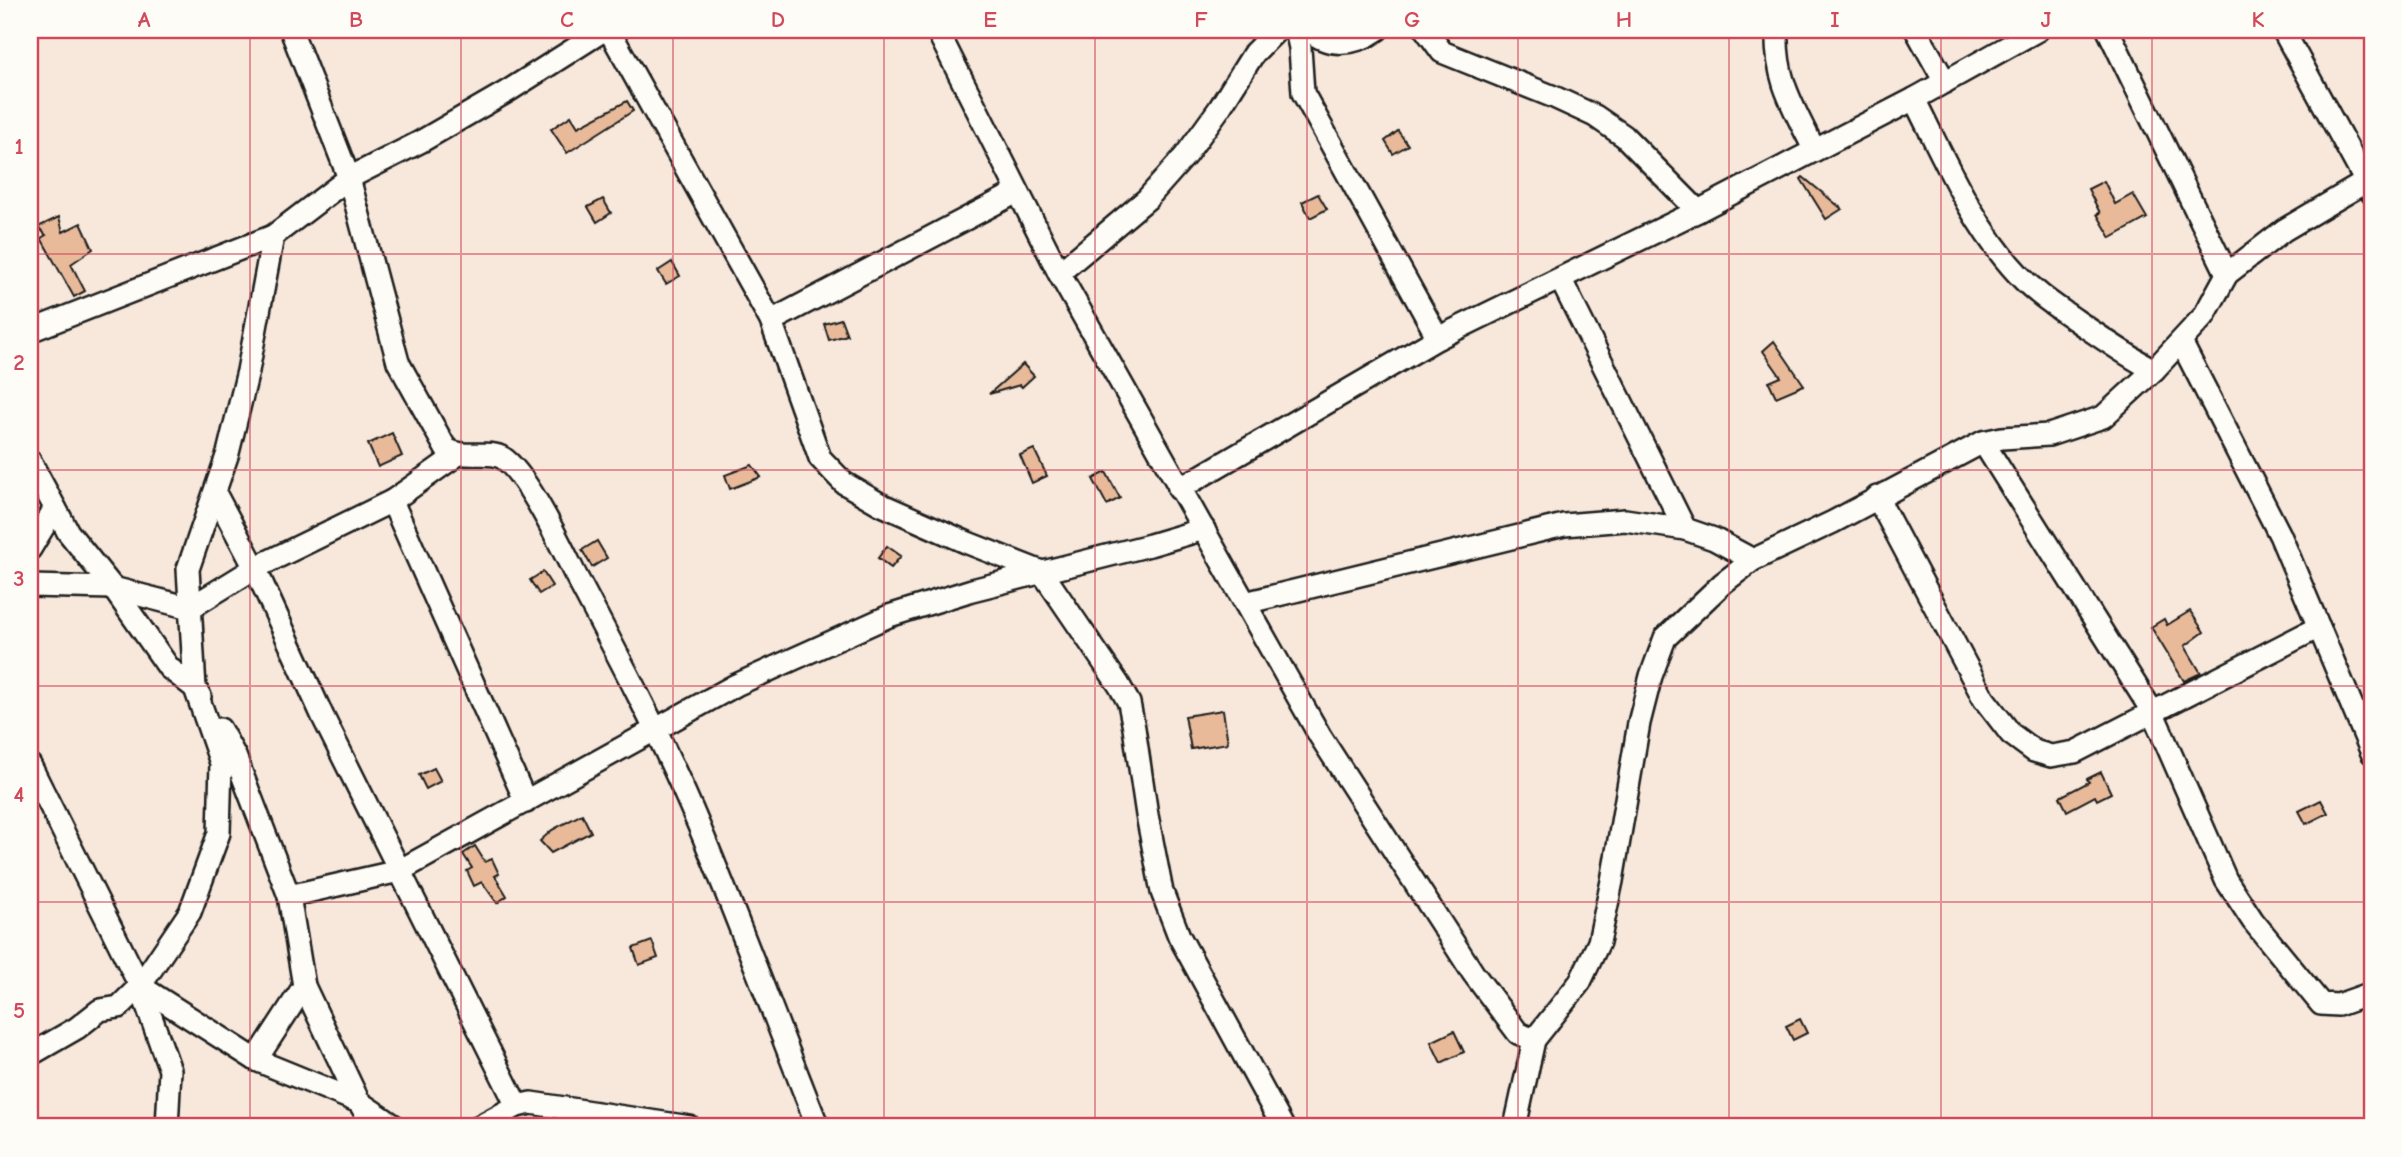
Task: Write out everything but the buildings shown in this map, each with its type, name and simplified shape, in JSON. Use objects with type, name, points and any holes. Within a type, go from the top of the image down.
[{"type":"street","points":[[291,30],[349,177],[398,362],[446,449],[457,455],[494,454],[504,458],[527,486],[599,619],[699,825],[818,1127]]},
{"type":"street","points":[[30,331],[273,236],[349,177],[420,142],[607,30],[771,321],[820,458],[844,483],[880,504],[1042,572],[1129,704],[1162,892],[1179,936],[1283,1127]]},
{"type":"street","points":[[937,30],[1059,273],[1320,736],[1473,973],[1518,1033],[1534,1040]]},
{"type":"street","points":[[1059,273],[1147,199],[1185,156],[1254,53],[1277,30]]},
{"type":"street","points":[[1296,30],[1303,93],[1438,338]]},
{"type":"street","points":[[1309,30],[1318,39],[1331,43],[1368,36],[1377,30]]},
{"type":"street","points":[[1426,30],[1442,52],[1595,116],[1624,136],[1698,211]]},
{"type":"street","points":[[1777,30],[1776,53],[1783,87],[1814,149]]},
{"type":"street","points":[[1916,30],[1945,82]]},
{"type":"street","points":[[1179,489],[1438,338],[1698,211],[1914,99],[2038,30]]},
{"type":"street","points":[[2108,30],[2227,274]]},
{"type":"street","points":[[1515,1127],[1534,1040],[1580,982],[1599,942],[1639,723],[1659,650],[1672,630],[1753,560],[1833,522],[1983,442],[2049,435],[2103,417],[2154,370],[2204,316],[2227,274],[2284,230],[2370,184],[2283,30]]},
{"type":"street","points":[[1914,99],[1955,180],[1985,231],[2020,276],[2059,308],[2132,359],[2154,370]]},
{"type":"street","points":[[771,321],[1017,192]]},
{"type":"street","points":[[30,1055],[77,1028],[100,1010],[119,1007],[141,986],[190,912],[219,833],[221,763],[195,688],[188,569],[215,493],[248,371],[273,236]]},
{"type":"street","points":[[1561,280],[1685,529]]},
{"type":"street","points":[[2181,342],[2280,535],[2372,753]]},
{"type":"street","points":[[1983,442],[2152,711],[2226,880],[2253,922],[2322,1004],[2338,1005],[2372,993]]},
{"type":"street","points":[[30,586],[113,588],[190,608],[255,568],[392,501],[457,455]]},
{"type":"street","points":[[30,461],[68,532],[113,588],[169,668],[195,688],[235,756],[289,896],[304,986],[359,1102],[374,1127]]},
{"type":"street","points":[[215,493],[255,568],[323,716],[517,1105]]},
{"type":"street","points":[[1877,497],[1984,699],[2011,734],[2034,751],[2051,756],[2075,752],[2319,626]]},
{"type":"street","points":[[392,501],[526,802]]},
{"type":"street","points":[[30,549],[55,508]]},
{"type":"street","points":[[1245,603],[1564,525],[1625,520],[1685,529],[1714,539],[1753,560]]},
{"type":"street","points":[[289,896],[399,871],[736,685],[890,616],[972,590],[1204,529]]},
{"type":"street","points":[[30,765],[141,986],[170,1070],[167,1127]]},
{"type":"street","points":[[141,986],[256,1060],[359,1102],[396,1127]]},
{"type":"street","points":[[256,1060],[304,986]]},
{"type":"street","points":[[478,1127],[517,1105],[531,1103],[690,1127]]}]
